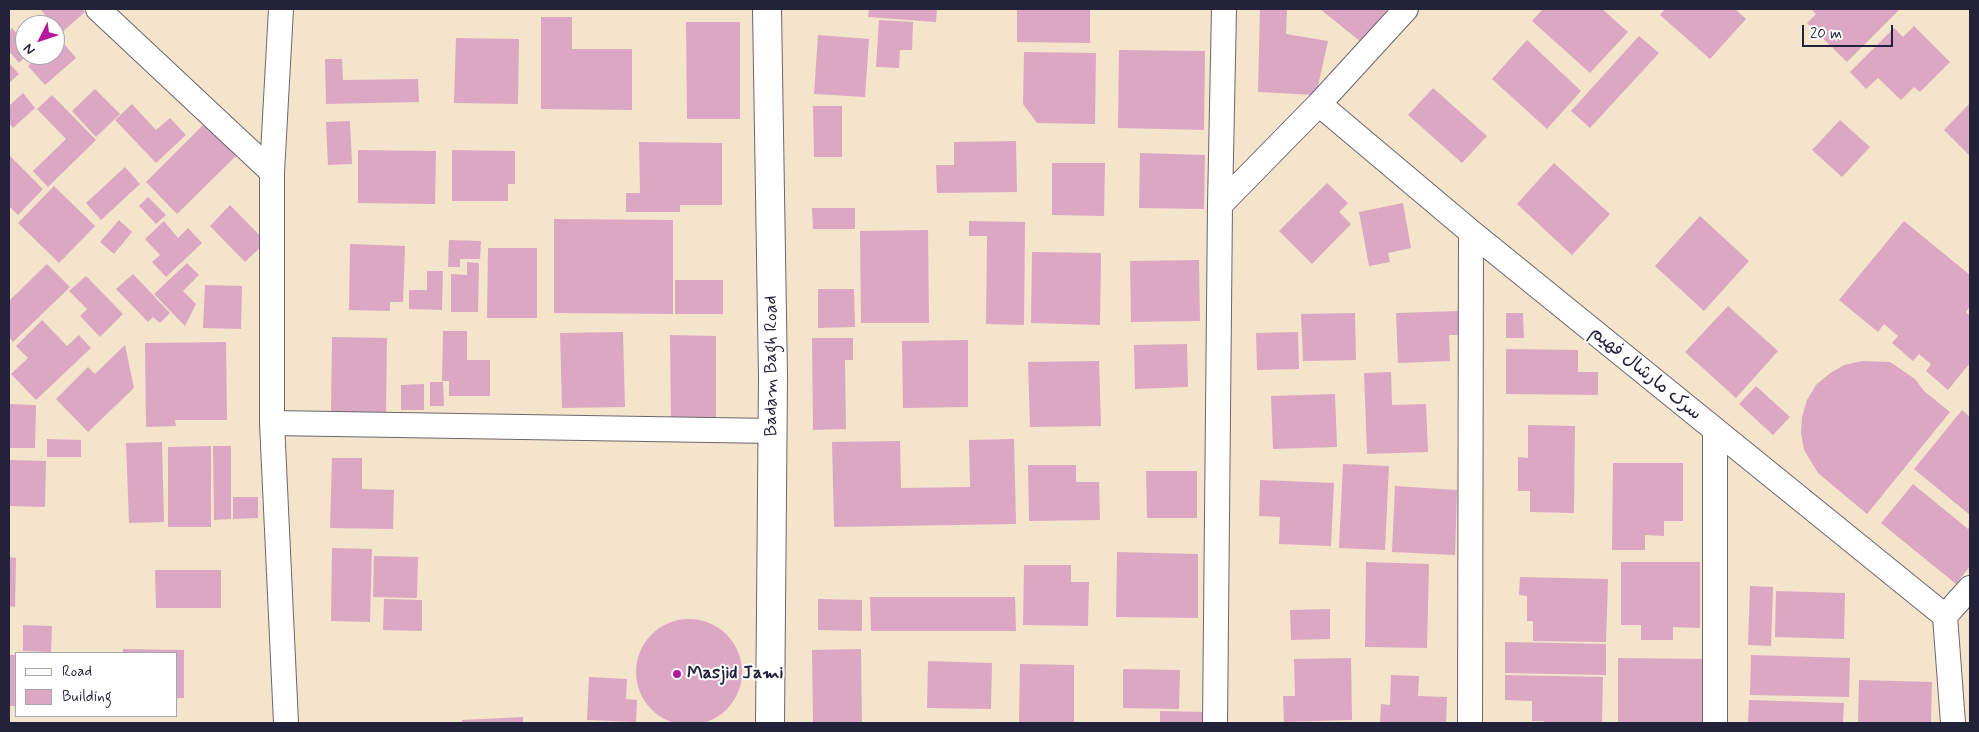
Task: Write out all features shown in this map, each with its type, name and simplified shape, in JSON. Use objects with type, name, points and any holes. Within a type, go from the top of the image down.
[{"type":"main road","name":"Badam Bagh Road","points":[[767,9],[772,431],[770,723]]},
{"type":"street","points":[[98,9],[272,172]]},
{"type":"street","points":[[281,9],[272,172],[272,423],[286,723]]},
{"type":"street","points":[[1215,723],[1220,205],[1224,9]]},
{"type":"street","points":[[1220,205],[1319,104],[1406,9]]},
{"type":"street","name":"سرک مارشال فهیم","points":[[1319,104],[1471,232],[1715,432],[1945,616]]},
{"type":"street","points":[[1470,723],[1471,232]]},
{"type":"street","points":[[272,423],[772,431]]},
{"type":"street","points":[[1715,432],[1715,723]]},
{"type":"street","points":[[1953,723],[1945,616],[1970,588]]},
{"type":"building","points":[[40,9],[82,9],[85,12],[65,30],[65,15],[45,15]]},
{"type":"building","points":[[869,9],[937,9],[936,22],[868,17]]},
{"type":"building","points":[[1017,9],[1090,9],[1090,43],[1017,42]]},
{"type":"building","points":[[1260,9],[1287,9],[1286,34],[1328,41],[1316,95],[1258,92]]},
{"type":"building","points":[[1320,9],[1388,9],[1361,42]]},
{"type":"building","points":[[1543,9],[1602,9],[1628,32],[1590,73],[1532,21]]},
{"type":"building","points":[[1665,9],[1735,9],[1746,19],[1710,59],[1660,15]]},
{"type":"building","points":[[1811,9],[1900,9],[1847,62],[1807,23],[1816,14]]},
{"type":"building","points":[[541,17],[572,17],[572,49],[632,49],[632,110],[541,109]]},
{"type":"building","points":[[879,20],[913,22],[912,50],[900,50],[899,68],[876,67]]},
{"type":"building","points":[[686,22],[740,22],[740,119],[687,119]]},
{"type":"building","points":[[1914,26],[1950,62],[1920,92],[1914,87],[1901,100],[1878,78],[1866,89],[1850,72],[1894,28],[1903,37]]},
{"type":"building","points":[[12,28],[15,31],[15,58],[9,51],[9,31]]},
{"type":"building","points":[[818,35],[869,39],[865,97],[814,94]]},
{"type":"building","points":[[1639,36],[1659,53],[1590,128],[1571,111]]},
{"type":"building","points":[[456,38],[519,39],[518,104],[454,103]]},
{"type":"building","points":[[1527,40],[1581,91],[1547,129],[1492,79]]},
{"type":"building","points":[[65,45],[76,58],[45,85],[28,66],[65,65]]},
{"type":"building","points":[[1119,50],[1205,51],[1204,130],[1118,128]]},
{"type":"building","points":[[1024,52],[1096,53],[1095,124],[1037,123],[1023,104]]},
{"type":"building","points":[[325,59],[342,59],[343,80],[418,79],[419,102],[326,104]]},
{"type":"building","points":[[9,63],[19,74],[9,83]]},
{"type":"building","points":[[1433,88],[1487,136],[1462,163],[1408,115]]},
{"type":"building","points":[[95,89],[120,114],[96,137],[72,111]]},
{"type":"building","points":[[23,93],[35,108],[13,128],[9,123],[9,106]]},
{"type":"building","points":[[52,95],[96,140],[48,187],[33,171],[66,139],[37,109]]},
{"type":"building","points":[[1970,103],[1970,156],[1944,130]]},
{"type":"building","points":[[132,104],[156,130],[170,118],[186,135],[156,163],[115,120]]},
{"type":"building","points":[[813,106],[842,106],[842,157],[814,157]]},
{"type":"building","points":[[1840,120],[1870,147],[1842,177],[1812,150]]},
{"type":"building","points":[[350,121],[352,164],[328,165],[326,122]]},
{"type":"building","points":[[205,123],[237,155],[177,214],[146,182]]},
{"type":"building","points":[[1016,141],[1017,192],[937,193],[936,165],[954,165],[954,142]]},
{"type":"building","points":[[639,142],[722,143],[722,205],[680,205],[680,212],[626,212],[626,193],[640,193]]},
{"type":"building","points":[[358,150],[436,151],[435,204],[358,203]]},
{"type":"building","points":[[452,150],[515,151],[515,184],[508,184],[508,201],[452,201]]},
{"type":"building","points":[[1140,153],[1205,155],[1204,209],[1139,208]]},
{"type":"building","points":[[9,155],[43,189],[18,215],[9,206]]},
{"type":"building","points":[[1052,163],[1105,163],[1104,216],[1052,215]]},
{"type":"building","points":[[1554,163],[1610,214],[1572,255],[1517,204]]},
{"type":"building","points":[[125,167],[140,184],[101,220],[86,203]]},
{"type":"building","points":[[1327,183],[1348,203],[1339,212],[1351,224],[1312,264],[1279,231]]},
{"type":"building","points":[[54,186],[95,226],[59,263],[18,223]]},
{"type":"building","points":[[148,197],[166,215],[156,224],[139,206]]},
{"type":"building","points":[[1403,203],[1411,248],[1388,253],[1390,262],[1369,266],[1359,212]]},
{"type":"building","points":[[230,205],[266,242],[245,262],[210,226]]},
{"type":"building","points":[[812,208],[855,208],[855,229],[813,229]]},
{"type":"building","points":[[1700,216],[1749,261],[1704,311],[1655,266]]},
{"type":"building","points":[[554,219],[673,220],[673,314],[554,313]]},
{"type":"building","points":[[119,220],[132,232],[114,254],[100,242]]},
{"type":"building","points":[[164,221],[178,238],[188,228],[202,243],[166,277],[152,262],[160,255],[145,239]]},
{"type":"building","points":[[969,221],[1025,222],[1024,325],[986,324],[987,236],[969,236]]},
{"type":"building","points":[[1904,221],[1970,275],[1970,306],[1966,312],[1970,316],[1970,363],[1948,390],[1926,371],[1931,364],[1919,354],[1913,361],[1892,343],[1898,336],[1884,324],[1878,332],[1839,300]]},
{"type":"building","points":[[928,230],[929,323],[861,323],[860,231]]},
{"type":"building","points":[[449,240],[481,241],[480,259],[460,259],[460,267],[448,267]]},
{"type":"building","points":[[350,244],[405,246],[403,302],[390,302],[390,311],[349,310]]},
{"type":"building","points":[[488,248],[537,248],[537,318],[487,318]]},
{"type":"building","points":[[1032,252],[1101,253],[1100,325],[1031,323]]},
{"type":"building","points":[[1199,260],[1200,321],[1131,322],[1130,261]]},
{"type":"building","points":[[467,262],[479,263],[478,312],[451,312],[451,274],[467,275]]},
{"type":"building","points":[[187,263],[199,275],[183,291],[196,304],[185,326],[154,294]]},
{"type":"building","points":[[47,264],[70,287],[13,342],[9,337],[9,301]]},
{"type":"building","points":[[427,271],[443,271],[442,310],[409,309],[409,290],[427,290]]},
{"type":"building","points":[[133,274],[170,313],[160,323],[153,317],[148,322],[116,289]]},
{"type":"building","points":[[86,276],[123,314],[100,337],[80,316],[87,309],[69,291]]},
{"type":"building","points":[[675,280],[723,280],[723,314],[675,314]]},
{"type":"building","points":[[205,285],[242,286],[241,329],[203,328]]},
{"type":"building","points":[[818,289],[854,289],[855,327],[818,328]]},
{"type":"building","points":[[1728,306],[1778,351],[1736,398],[1685,352]]},
{"type":"building","points":[[1459,311],[1460,335],[1449,335],[1450,361],[1398,363],[1396,313]]},
{"type":"building","points":[[1355,313],[1356,360],[1303,361],[1301,314]]},
{"type":"building","points":[[1506,313],[1523,313],[1524,338],[1506,338]]},
{"type":"building","points":[[42,320],[67,346],[79,335],[91,348],[36,400],[11,374],[28,358],[16,346]]},
{"type":"building","points":[[443,331],[467,331],[467,360],[490,360],[490,396],[449,396],[449,381],[442,381]]},
{"type":"building","points":[[623,332],[625,407],[562,408],[560,333]]},
{"type":"building","points":[[1298,332],[1299,369],[1257,370],[1256,333]]},
{"type":"building","points":[[670,335],[716,336],[716,421],[671,421]]},
{"type":"building","points":[[332,337],[387,338],[386,414],[331,413]]},
{"type":"building","points":[[812,338],[853,338],[853,360],[845,360],[846,429],[813,430]]},
{"type":"building","points":[[968,340],[968,407],[903,408],[902,341]]},
{"type":"building","points":[[226,342],[227,420],[175,420],[176,426],[146,427],[145,343]]},
{"type":"building","points":[[1187,344],[1188,387],[1135,389],[1134,345]]},
{"type":"building","points":[[125,345],[134,388],[88,432],[56,399],[88,367],[95,374]]},
{"type":"building","points":[[1506,349],[1578,350],[1578,372],[1598,372],[1598,395],[1506,394]]},
{"type":"building","points":[[1099,361],[1101,426],[1030,427],[1028,362]]},
{"type":"building","points":[[1862,361],[1890,362],[1915,379],[1924,391],[1950,412],[1867,514],[1818,473],[1804,450],[1801,433],[1802,417],[1807,400],[1816,385],[1844,365]]},
{"type":"building","points":[[1391,372],[1392,405],[1426,404],[1428,452],[1367,454],[1364,373]]},
{"type":"building","points":[[430,382],[443,382],[444,406],[430,406]]},
{"type":"building","points":[[424,384],[424,410],[401,410],[401,385]]},
{"type":"building","points":[[1756,386],[1790,417],[1773,435],[1739,404]]},
{"type":"building","points":[[1335,394],[1337,447],[1273,449],[1271,396]]},
{"type":"building","points":[[9,404],[36,405],[35,448],[9,448]]},
{"type":"building","points":[[1962,410],[1970,417],[1970,515],[1914,469]]},
{"type":"building","points":[[1528,425],[1575,426],[1574,513],[1530,512],[1530,491],[1518,491],[1518,457],[1528,458]]},
{"type":"building","points":[[47,439],[81,440],[81,457],[47,457]]},
{"type":"building","points":[[1014,439],[1016,524],[834,527],[832,442],[900,441],[901,488],[970,487],[969,440]]},
{"type":"building","points":[[162,442],[164,522],[129,523],[126,443]]},
{"type":"building","points":[[211,446],[211,527],[168,527],[168,447]]},
{"type":"building","points":[[213,446],[231,446],[231,519],[214,520]]},
{"type":"building","points":[[332,458],[362,458],[362,489],[394,490],[393,529],[330,528]]},
{"type":"building","points":[[9,460],[46,461],[45,507],[9,506]]},
{"type":"building","points":[[1613,463],[1683,463],[1683,521],[1664,521],[1664,536],[1645,535],[1645,550],[1612,550]]},
{"type":"building","points":[[1343,464],[1389,466],[1385,550],[1339,548]]},
{"type":"building","points":[[1028,465],[1076,465],[1076,482],[1099,482],[1100,520],[1029,521]]},
{"type":"building","points":[[1146,471],[1197,471],[1197,518],[1147,518]]},
{"type":"building","points":[[1260,480],[1334,483],[1331,546],[1279,544],[1280,517],[1259,516]]},
{"type":"building","points":[[1913,484],[1968,529],[1970,526],[1970,566],[1956,584],[1881,523]]},
{"type":"building","points":[[1395,486],[1457,490],[1455,555],[1392,552]]},
{"type":"building","points":[[233,497],[258,497],[258,518],[233,519]]},
{"type":"building","points":[[332,548],[372,549],[370,622],[331,621]]},
{"type":"building","points":[[1117,552],[1198,554],[1198,618],[1116,617]]},
{"type":"building","points":[[374,556],[418,557],[417,598],[373,597]]},
{"type":"building","points":[[9,557],[16,558],[15,607],[9,606]]},
{"type":"building","points":[[1366,562],[1429,564],[1427,648],[1365,647]]},
{"type":"building","points":[[1621,562],[1700,562],[1700,628],[1673,627],[1673,640],[1641,640],[1641,625],[1621,625]]},
{"type":"building","points":[[1024,565],[1071,565],[1071,582],[1089,582],[1088,626],[1023,625]]},
{"type":"building","points":[[155,570],[221,570],[221,608],[156,608]]},
{"type":"building","points":[[1520,577],[1608,579],[1606,642],[1533,641],[1533,621],[1527,621],[1527,596],[1519,595]]},
{"type":"building","points":[[1750,586],[1773,587],[1771,646],[1748,645]]},
{"type":"building","points":[[1776,591],[1845,593],[1844,639],[1775,637]]},
{"type":"building","points":[[870,597],[1015,597],[1016,631],[871,631]]},
{"type":"building","points":[[384,599],[422,600],[422,631],[383,630]]},
{"type":"building","points":[[818,599],[862,600],[862,631],[818,630]]},
{"type":"building","points":[[1330,609],[1330,639],[1291,640],[1290,610]]},
{"type":"building","points":[[689,619],[709,623],[727,634],[738,652],[742,672],[738,692],[727,710],[709,721],[689,725],[669,721],[651,710],[640,692],[636,672],[640,652],[651,634],[669,623]]},
{"type":"building","points":[[23,625],[52,626],[51,652],[23,651]]},
{"type":"building","points":[[1505,642],[1606,644],[1606,675],[1505,673]]},
{"type":"building","points":[[123,649],[184,650],[184,698],[178,698],[178,652],[123,652]]},
{"type":"building","points":[[861,649],[862,723],[813,723],[812,650]]},
{"type":"building","points":[[10,655],[15,655],[15,706],[9,706]]},
{"type":"building","points":[[1751,655],[1850,658],[1849,697],[1750,695]]},
{"type":"building","points":[[1351,658],[1352,720],[1284,722],[1283,696],[1295,696],[1294,659]]},
{"type":"building","points":[[1618,658],[1709,659],[1708,723],[1618,723]]},
{"type":"building","points":[[928,661],[992,663],[991,709],[927,708]]},
{"type":"building","points":[[1020,664],[1074,665],[1074,723],[1019,723]]},
{"type":"building","points":[[1123,669],[1180,670],[1179,709],[1123,708]]},
{"type":"building","points":[[1391,675],[1419,676],[1418,696],[1447,697],[1446,723],[1380,723],[1381,704],[1390,705]]},
{"type":"building","points":[[1505,675],[1603,677],[1602,723],[1544,723],[1544,721],[1532,721],[1532,701],[1505,700]]},
{"type":"building","points":[[589,677],[627,679],[626,699],[637,700],[636,722],[587,720]]},
{"type":"building","points":[[1859,680],[1932,682],[1931,723],[1858,723]]},
{"type":"building","points":[[1749,700],[1844,703],[1843,723],[1748,723]]},
{"type":"building","points":[[1160,711],[1207,712],[1206,723],[1160,723]]},
{"type":"building","points":[[523,717],[523,723],[462,723],[462,720]]},
{"type":"place","name":"Masjid Jami","points":[[677,674]]}]
